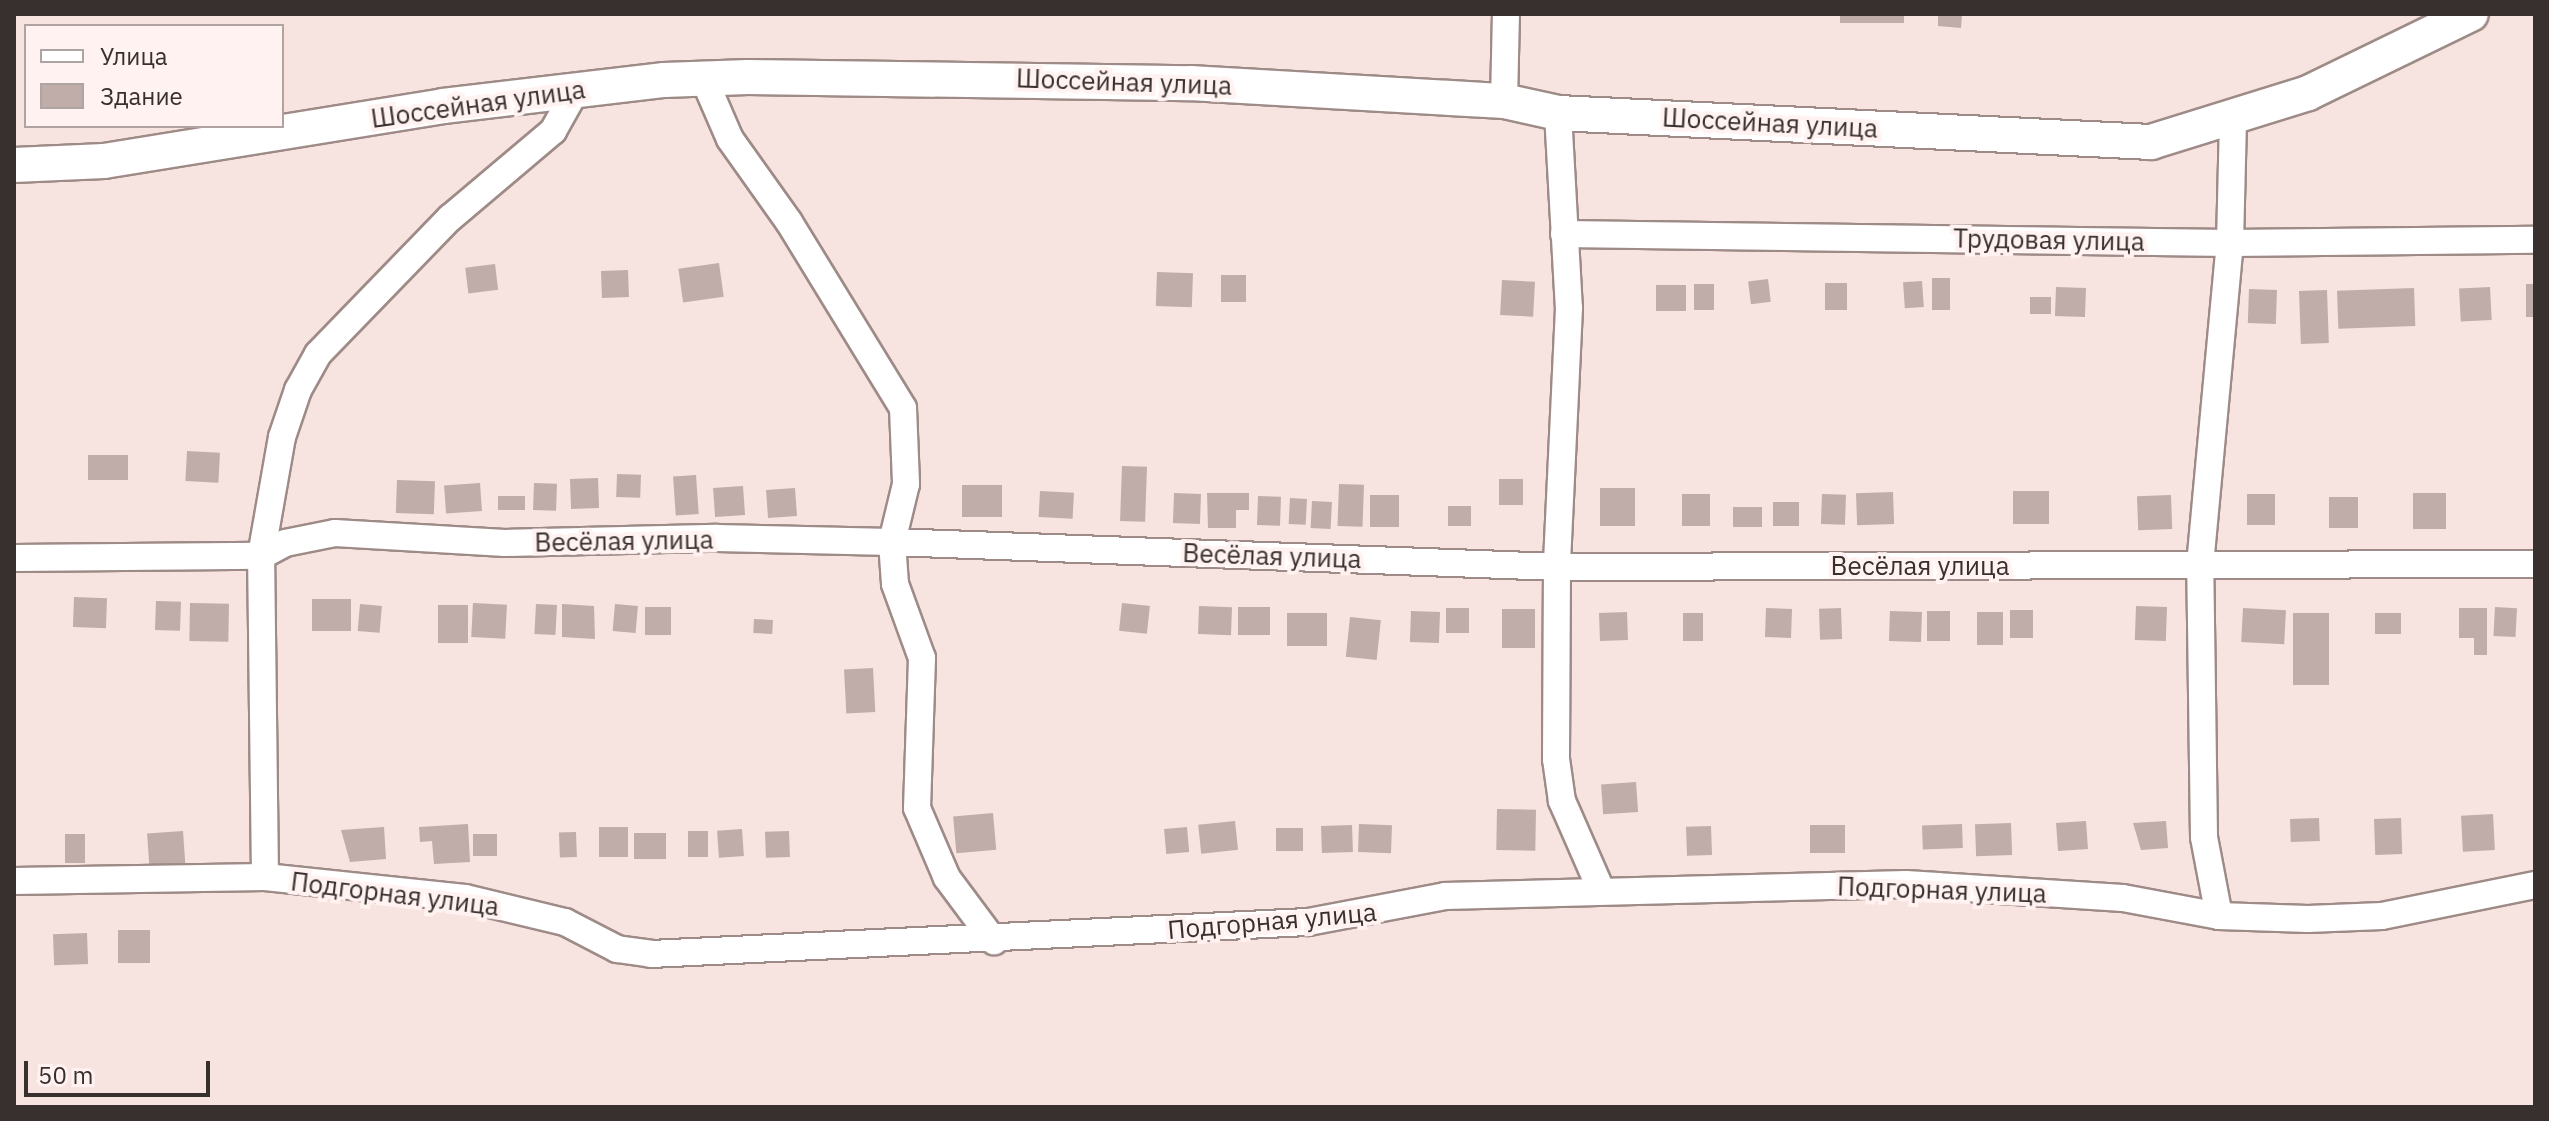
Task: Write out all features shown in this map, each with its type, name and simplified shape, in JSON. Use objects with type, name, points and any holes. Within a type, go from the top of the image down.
[{"type":"main road","name":"Шоссейная улица","points":[[14,165],[119,159],[443,106],[576,90],[704,79],[939,76],[1143,82],[1504,101],[1558,113],[2151,142],[2308,93],[2471,14]]},
{"type":"street","points":[[1504,101],[1506,14]]},
{"type":"street","points":[[704,79],[730,139],[789,222],[903,408],[906,484],[892,542],[895,584],[922,658],[917,808],[947,878],[994,941]]},
{"type":"street","points":[[265,877],[261,556],[282,437],[298,390],[318,354],[450,218],[553,131],[576,90]]},
{"type":"street","points":[[1558,113],[1569,308],[1557,567],[1556,759],[1562,801],[1601,890]]},
{"type":"street","points":[[2219,916],[2204,837],[2200,565],[2230,243],[2233,116]]},
{"type":"street","name":"Трудовая улица","points":[[1564,234],[2230,243],[2535,240]]},
{"type":"street","name":"Весёлая улица","points":[[14,558],[261,556],[285,543],[335,533],[505,543],[717,538],[892,542],[1557,567],[2535,564]]},
{"type":"street","name":"Подгорная улица","points":[[14,881],[265,877],[465,898],[565,922],[617,949],[651,954],[866,940],[994,941],[1308,922],[1445,896],[1601,890],[1906,884],[2123,898],[2219,916],[2382,916],[2535,885]]},
{"type":"building","points":[[1840,14],[1904,14],[1904,23],[1840,23]]},
{"type":"building","points":[[1938,14],[1962,14],[1961,28],[1938,26]]},
{"type":"building","points":[[719,263],[724,297],[683,302],[678,269]]},
{"type":"building","points":[[495,264],[498,290],[468,293],[465,268]]},
{"type":"building","points":[[628,270],[629,297],[602,298],[601,271]]},
{"type":"building","points":[[1157,272],[1193,273],[1192,307],[1156,306]]},
{"type":"building","points":[[1221,275],[1246,275],[1246,302],[1221,302]]},
{"type":"building","points":[[1932,278],[1950,278],[1950,310],[1932,310]]},
{"type":"building","points":[[1768,279],[1771,302],[1751,304],[1748,281]]},
{"type":"building","points":[[1502,280],[1535,282],[1533,317],[1500,315]]},
{"type":"building","points":[[1922,281],[1924,307],[1905,308],[1903,282]]},
{"type":"building","points":[[1825,283],[1847,283],[1847,310],[1825,310]]},
{"type":"building","points":[[1694,284],[1714,284],[1714,310],[1694,310]]},
{"type":"building","points":[[2526,284],[2535,284],[2535,317],[2526,317]]},
{"type":"building","points":[[1656,285],[1686,285],[1686,311],[1656,311]]},
{"type":"building","points":[[2056,287],[2086,288],[2085,317],[2055,316]]},
{"type":"building","points":[[2490,287],[2492,320],[2461,322],[2459,289]]},
{"type":"building","points":[[2414,288],[2415,326],[2338,329],[2337,291]]},
{"type":"building","points":[[2249,289],[2277,290],[2276,324],[2248,323]]},
{"type":"building","points":[[2327,290],[2329,343],[2301,344],[2299,291]]},
{"type":"building","points":[[2030,297],[2051,297],[2051,314],[2030,314]]},
{"type":"building","points":[[187,451],[220,453],[218,483],[185,481]]},
{"type":"building","points":[[88,455],[128,455],[128,480],[88,480]]},
{"type":"building","points":[[1122,466],[1147,467],[1145,522],[1120,521]]},
{"type":"building","points":[[617,474],[641,475],[640,498],[616,497]]},
{"type":"building","points":[[696,475],[699,514],[676,516],[673,477]]},
{"type":"building","points":[[598,478],[599,508],[571,509],[570,479]]},
{"type":"building","points":[[1499,479],[1523,479],[1523,505],[1499,505]]},
{"type":"building","points":[[397,480],[435,481],[434,514],[396,513]]},
{"type":"building","points":[[480,483],[482,511],[446,513],[444,486]]},
{"type":"building","points":[[534,483],[557,484],[556,511],[533,510]]},
{"type":"building","points":[[1339,484],[1364,485],[1363,527],[1338,526]]},
{"type":"building","points":[[962,485],[1002,485],[1002,517],[962,517]]},
{"type":"building","points":[[743,486],[745,515],[715,517],[713,488]]},
{"type":"building","points":[[795,488],[797,516],[768,518],[766,490]]},
{"type":"building","points":[[1600,488],[1635,488],[1635,526],[1600,526]]},
{"type":"building","points":[[1040,491],[1074,493],[1073,519],[1039,517]]},
{"type":"building","points":[[2013,491],[2049,491],[2049,524],[2013,524]]},
{"type":"building","points":[[1893,492],[1894,524],[1857,525],[1856,493]]},
{"type":"building","points":[[1174,493],[1201,494],[1200,524],[1173,523]]},
{"type":"building","points":[[1207,493],[1249,493],[1249,510],[1236,510],[1236,528],[1208,528]]},
{"type":"building","points":[[2413,493],[2446,493],[2446,529],[2413,529]]},
{"type":"building","points":[[1682,494],[1710,494],[1710,526],[1682,526]]},
{"type":"building","points":[[1822,494],[1846,495],[1845,525],[1821,524]]},
{"type":"building","points":[[2247,494],[2275,494],[2275,525],[2247,525]]},
{"type":"building","points":[[1370,495],[1399,495],[1399,527],[1370,527]]},
{"type":"building","points":[[2171,495],[2172,529],[2138,530],[2137,496]]},
{"type":"building","points":[[498,496],[525,496],[525,510],[498,510]]},
{"type":"building","points":[[1258,496],[1281,497],[1280,526],[1257,525]]},
{"type":"building","points":[[2329,497],[2358,497],[2358,528],[2329,528]]},
{"type":"building","points":[[1290,498],[1307,499],[1306,525],[1289,524]]},
{"type":"building","points":[[1312,501],[1332,502],[1331,529],[1311,528]]},
{"type":"building","points":[[1773,502],[1799,502],[1799,526],[1773,526]]},
{"type":"building","points":[[1448,506],[1471,506],[1471,526],[1448,526]]},
{"type":"building","points":[[1733,507],[1762,507],[1762,527],[1733,527]]},
{"type":"building","points":[[74,597],[107,598],[106,628],[73,627]]},
{"type":"building","points":[[312,599],[351,599],[351,631],[312,631]]},
{"type":"building","points":[[156,601],[181,602],[180,631],[155,630]]},
{"type":"building","points":[[190,603],[229,604],[228,642],[189,641]]},
{"type":"building","points":[[473,603],[507,605],[505,639],[471,637]]},
{"type":"building","points":[[1122,603],[1150,606],[1147,634],[1119,631]]},
{"type":"building","points":[[360,604],[382,606],[380,633],[358,631]]},
{"type":"building","points":[[536,604],[557,605],[555,635],[534,634]]},
{"type":"building","points":[[562,604],[594,606],[595,639],[562,637]]},
{"type":"building","points":[[615,604],[638,606],[636,633],[613,631]]},
{"type":"building","points":[[438,605],[468,605],[468,643],[438,643]]},
{"type":"building","points":[[1199,606],[1232,607],[1231,635],[1198,634]]},
{"type":"building","points":[[2136,606],[2167,607],[2166,641],[2135,640]]},
{"type":"building","points":[[645,607],[671,607],[671,635],[645,635]]},
{"type":"building","points":[[1238,607],[1270,607],[1270,635],[1238,635]]},
{"type":"building","points":[[2495,607],[2517,608],[2515,637],[2493,636]]},
{"type":"building","points":[[1446,608],[1469,608],[1469,633],[1446,633]]},
{"type":"building","points":[[1766,608],[1792,609],[1791,638],[1765,637]]},
{"type":"building","points":[[1841,608],[1842,639],[1820,640],[1819,609]]},
{"type":"building","points":[[2243,608],[2286,610],[2284,644],[2241,642]]},
{"type":"building","points":[[2459,608],[2487,608],[2487,655],[2474,655],[2474,638],[2459,638]]},
{"type":"building","points":[[1502,609],[1535,609],[1535,648],[1502,648]]},
{"type":"building","points":[[2010,610],[2033,610],[2033,638],[2010,638]]},
{"type":"building","points":[[1411,611],[1440,612],[1439,643],[1410,642]]},
{"type":"building","points":[[1890,611],[1922,612],[1921,642],[1889,641]]},
{"type":"building","points":[[1927,611],[1950,611],[1950,641],[1927,641]]},
{"type":"building","points":[[1627,612],[1628,640],[1600,641],[1599,613]]},
{"type":"building","points":[[1977,612],[2003,612],[2003,645],[1977,645]]},
{"type":"building","points":[[1287,613],[1327,613],[1327,646],[1287,646]]},
{"type":"building","points":[[1683,613],[1703,613],[1703,641],[1683,641]]},
{"type":"building","points":[[2293,613],[2329,613],[2329,685],[2293,685]]},
{"type":"building","points":[[2375,613],[2401,613],[2401,634],[2375,634]]},
{"type":"building","points":[[1350,617],[1381,620],[1377,660],[1346,657]]},
{"type":"building","points":[[754,619],[773,620],[772,634],[753,633]]},
{"type":"building","points":[[873,668],[875,712],[846,713],[844,670]]},
{"type":"building","points":[[1636,782],[1638,812],[1603,814],[1601,784]]},
{"type":"building","points":[[1497,809],[1536,810],[1535,851],[1496,850]]},
{"type":"building","points":[[993,813],[996,850],[956,853],[953,816]]},
{"type":"building","points":[[2493,814],[2495,850],[2463,852],[2461,816]]},
{"type":"building","points":[[2319,818],[2320,841],[2291,842],[2290,819]]},
{"type":"building","points":[[2401,818],[2402,854],[2375,855],[2374,819]]},
{"type":"building","points":[[1235,821],[1238,850],[1201,854],[1198,825]]},
{"type":"building","points":[[2086,821],[2088,849],[2058,851],[2056,823]]},
{"type":"building","points":[[2166,821],[2168,848],[2141,850],[2133,823]]},
{"type":"building","points":[[2011,823],[2012,855],[1976,856],[1975,824]]},
{"type":"building","points":[[468,824],[470,862],[434,864],[432,841],[420,842],[419,827]]},
{"type":"building","points":[[1359,824],[1392,825],[1391,853],[1358,852]]},
{"type":"building","points":[[1962,824],[1963,848],[1923,849],[1922,825]]},
{"type":"building","points":[[1352,825],[1353,852],[1322,853],[1321,826]]},
{"type":"building","points":[[1810,825],[1845,825],[1845,853],[1810,853]]},
{"type":"building","points":[[1711,826],[1712,855],[1687,856],[1686,827]]},
{"type":"building","points":[[384,827],[386,859],[350,862],[341,830]]},
{"type":"building","points":[[599,827],[628,827],[628,857],[599,857]]},
{"type":"building","points":[[1187,827],[1189,852],[1166,854],[1164,829]]},
{"type":"building","points":[[1276,828],[1303,828],[1303,851],[1276,851]]},
{"type":"building","points":[[742,829],[744,856],[719,858],[717,831]]},
{"type":"building","points":[[183,831],[185,863],[149,865],[147,834]]},
{"type":"building","points":[[688,831],[708,831],[708,857],[688,857]]},
{"type":"building","points":[[789,831],[790,857],[766,858],[765,832]]},
{"type":"building","points":[[576,832],[577,857],[560,858],[559,833]]},
{"type":"building","points":[[634,833],[666,833],[666,859],[634,859]]},
{"type":"building","points":[[65,834],[85,834],[85,863],[65,863]]},
{"type":"building","points":[[473,834],[497,834],[497,856],[473,856]]},
{"type":"building","points":[[118,930],[150,930],[150,963],[118,963]]},
{"type":"building","points":[[87,933],[88,964],[54,965],[53,934]]}]
